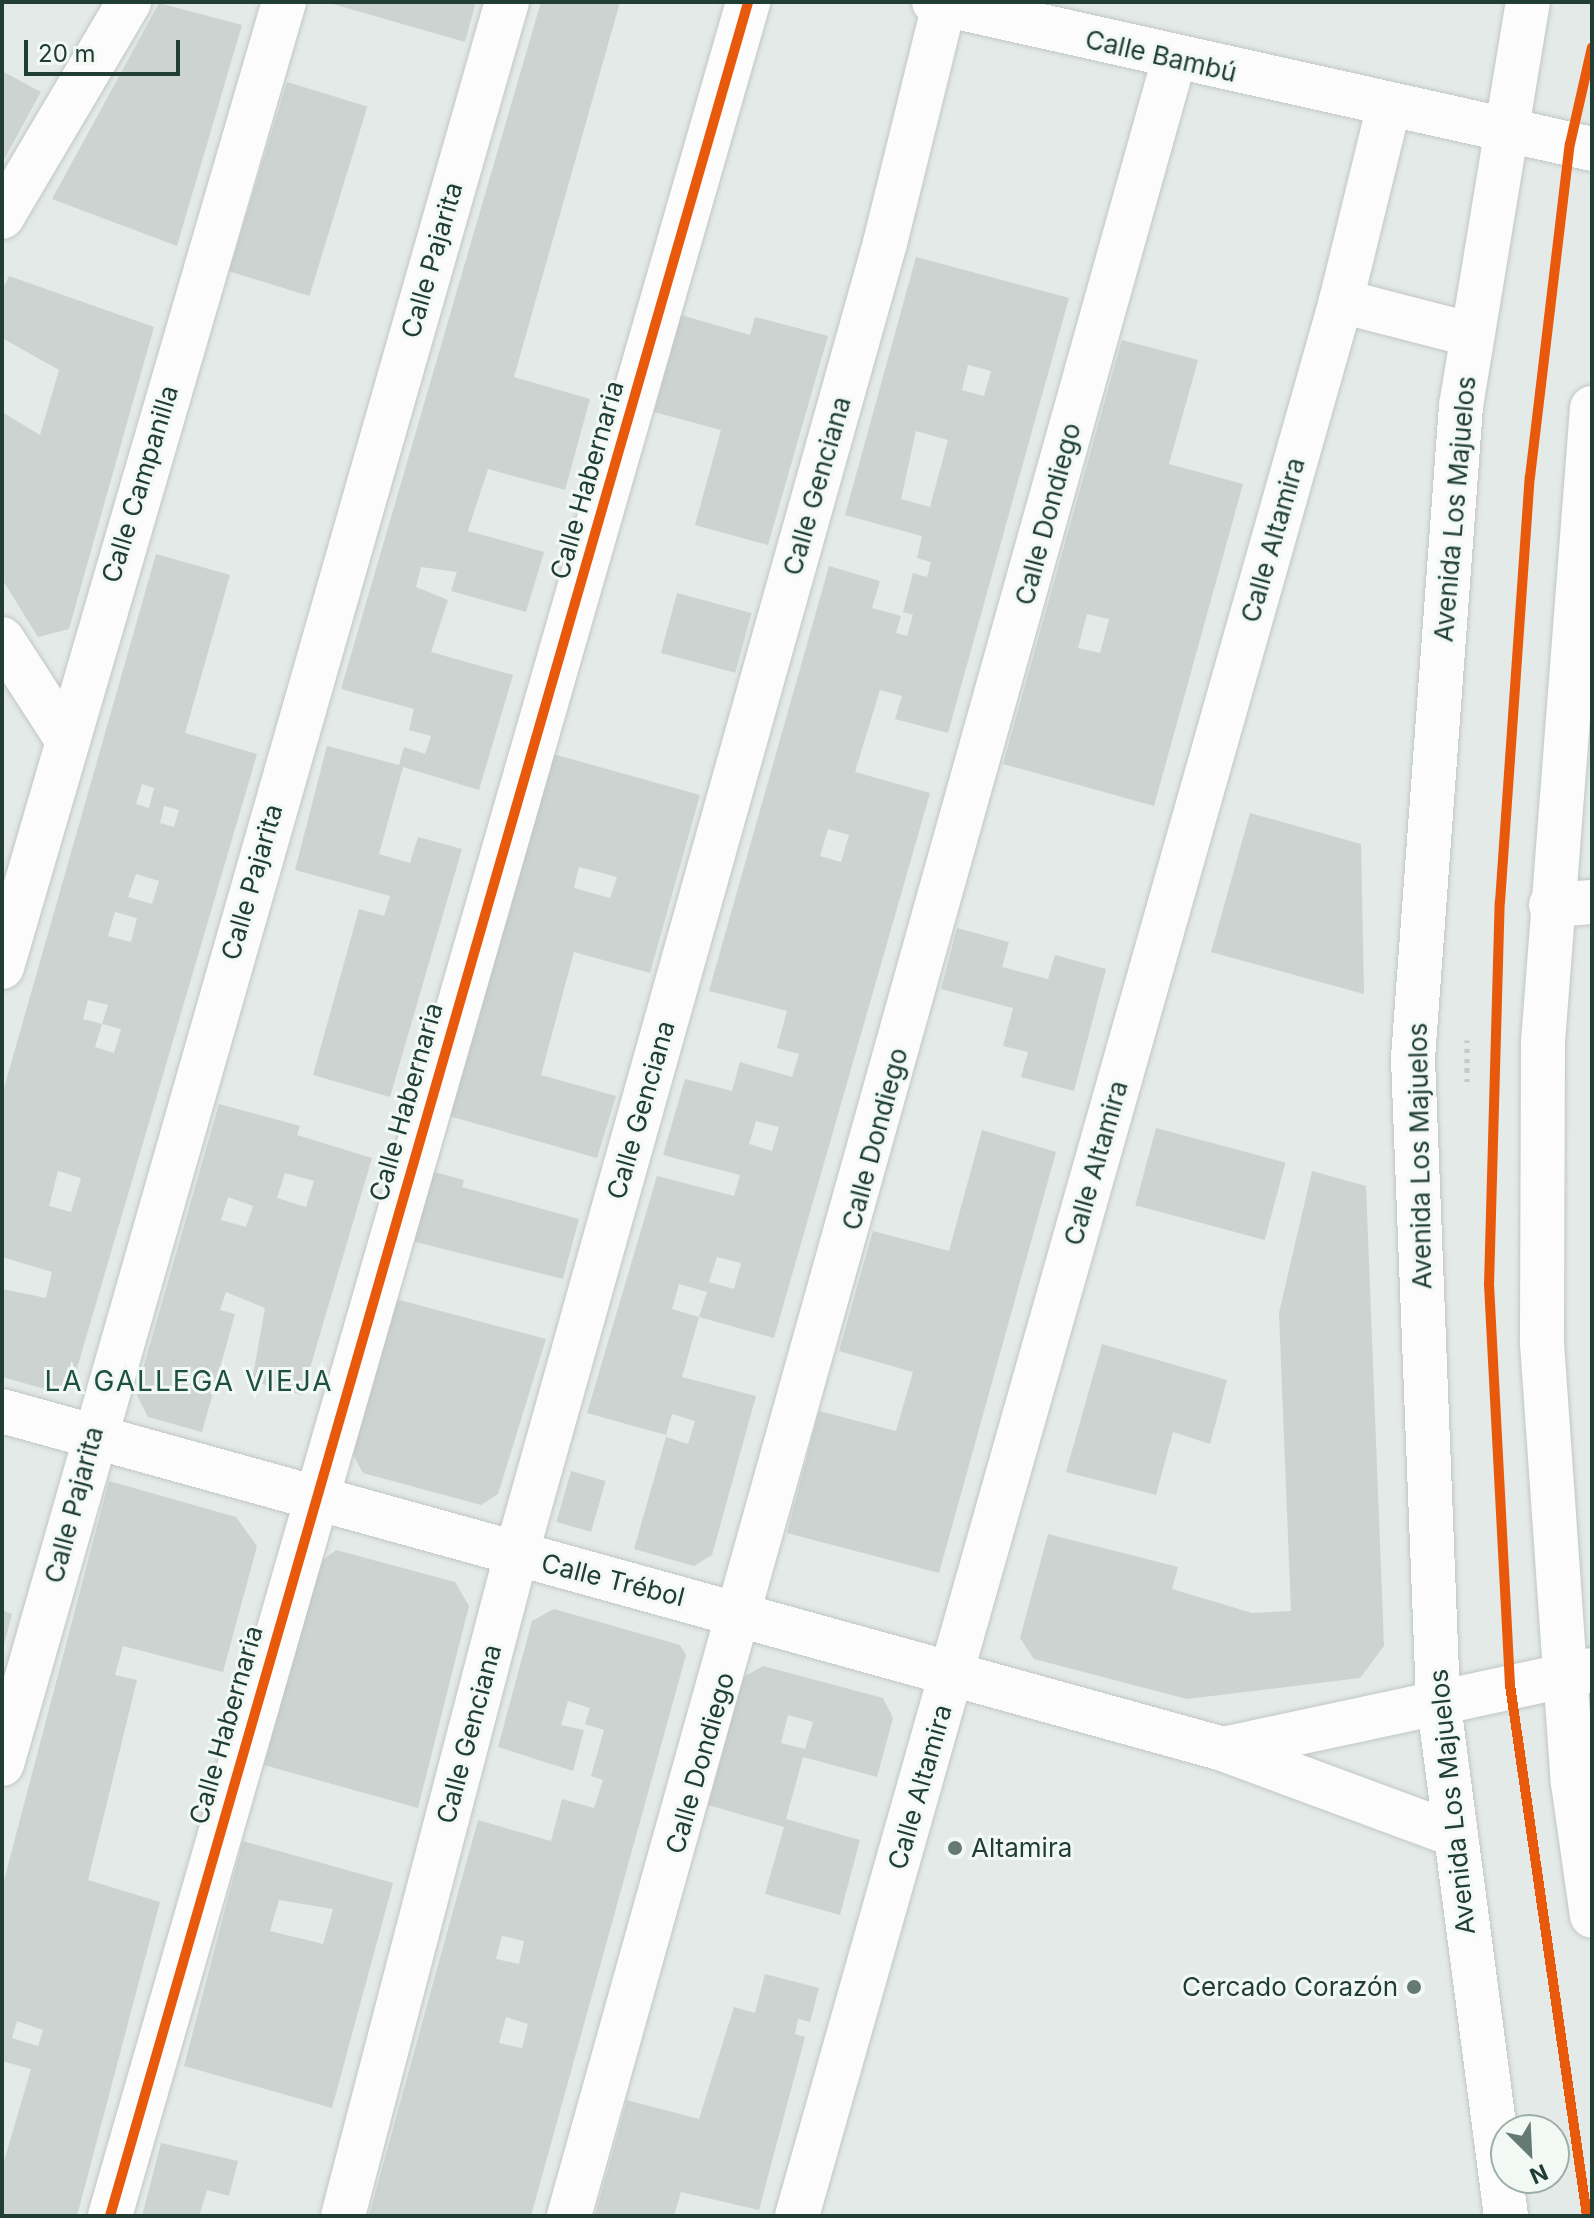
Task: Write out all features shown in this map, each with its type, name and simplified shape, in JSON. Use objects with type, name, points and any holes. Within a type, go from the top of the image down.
[{"type":"street","points":[[2,217],[129,2]]},
{"type":"street","name":"Calle Campanilla","points":[[2,967],[64,735],[284,2]]},
{"type":"street","name":"Calle Pajarita","points":[[2,1764],[93,1433],[507,2]]},
{"type":"street","name":"Calle Habernaria","points":[[110,2216],[315,1493],[748,2]]},
{"type":"street","name":"Avenida Los Majuelos","points":[[1506,2216],[1453,1834],[1438,1698],[1413,1058],[1472,335],[1503,133],[1528,2]]},
{"type":"street","name":"Calle Bambú","points":[[939,3],[1388,109],[1592,149]]},
{"type":"street","name":"Calle Genciana","points":[[343,2216],[516,1555],[885,243],[939,3]]},
{"type":"street","name":"Calle Dondiego","points":[[569,2216],[743,1614],[1174,60]]},
{"type":"street","name":"Calle Altamira","points":[[797,2216],[1341,301],[1388,109]]},
{"type":"street","points":[[1341,301],[1472,335]]},
{"type":"street","points":[[1592,408],[1571,903],[1542,1343],[1578,1673],[1592,1916]]},
{"type":"street","points":[[2,639],[64,735]]},
{"type":"street","name":"Calle Trébol","points":[[2,1411],[315,1493],[516,1555],[743,1614],[1223,1749],[1453,1834]]},
{"type":"street","points":[[1223,1749],[1438,1698],[1578,1673]]},
{"type":"building","points":[[326,2],[476,2],[465,42]]},
{"type":"building","points":[[541,2],[620,2],[514,377],[590,399],[565,490],[488,469],[468,531],[544,552],[526,612],[451,591],[457,572],[421,567],[416,587],[448,600],[431,652],[513,675],[479,790],[403,767],[379,854],[410,863],[418,837],[462,849],[390,1097],[313,1075],[359,909],[384,916],[390,896],[295,870],[327,746],[399,765],[404,747],[425,754],[431,736],[409,730],[414,709],[341,689]]},
{"type":"building","points":[[159,3],[242,25],[177,246],[52,199]]},
{"type":"building","points":[[2,71],[41,92],[2,163]]},
{"type":"building","points":[[287,82],[367,107],[309,296],[229,271]]},
{"type":"building","points":[[916,257],[1069,298],[948,733],[895,719],[902,696],[880,690],[855,772],[930,793],[774,1338],[699,1317],[682,1377],[756,1396],[712,1555],[694,1566],[634,1549],[666,1437],[688,1444],[695,1421],[672,1414],[666,1435],[587,1413],[657,1176],[734,1196],[740,1175],[663,1155],[685,1079],[732,1091],[740,1062],[792,1077],[799,1054],[777,1048],[787,1011],[709,991],[829,566],[880,581],[872,608],[901,616],[896,633],[907,636],[913,615],[903,612],[913,573],[927,577],[931,562],[917,558],[922,536],[845,515]],"holes":[[[968,365],[991,371],[984,396],[962,390]],[[916,431],[948,440],[930,507],[901,499]],[[828,829],[849,835],[841,862],[820,856]],[[756,1121],[779,1127],[772,1151],[749,1144]],[[717,1257],[741,1263],[734,1289],[709,1282]],[[679,1284],[707,1292],[699,1317],[672,1309]]]},
{"type":"building","points":[[9,276],[154,327],[69,629],[38,637],[2,579],[2,412],[40,435],[59,370],[2,338],[2,290]]},
{"type":"building","points":[[681,315],[750,335],[755,317],[828,336],[768,545],[695,525],[721,430],[654,412]]},
{"type":"building","points":[[1122,340],[1198,360],[1169,464],[1243,484],[1154,806],[1003,764]],"holes":[[[1087,614],[1109,619],[1100,653],[1078,648]]]},
{"type":"building","points":[[156,554],[230,575],[185,733],[257,754],[73,1382],[56,1392],[2,1377],[2,1289],[46,1298],[52,1272],[2,1257],[2,1095]],"holes":[[[142,784],[154,788],[149,808],[136,804]],[[164,806],[179,810],[174,827],[160,823]],[[136,874],[159,881],[152,904],[128,897]],[[115,912],[137,918],[131,942],[108,936]],[[88,1000],[108,1005],[102,1024],[83,1019]],[[102,1024],[121,1029],[114,1053],[95,1047]],[[58,1171],[81,1178],[71,1212],[49,1206]]]},
{"type":"building","points":[[677,593],[751,613],[735,673],[661,653]]},
{"type":"building","points":[[553,754],[700,795],[650,973],[574,952],[541,1075],[616,1096],[597,1158],[449,1116]],"holes":[[[579,867],[617,877],[610,898],[574,888]]]},
{"type":"building","points":[[1250,813],[1361,844],[1364,994],[1211,952]]},
{"type":"building","points":[[957,928],[1009,942],[1002,967],[1048,979],[1055,955],[1106,969],[1074,1091],[1021,1077],[1028,1052],[1003,1046],[1013,1008],[941,989]]},
{"type":"building","points":[[219,1104],[300,1126],[297,1135],[372,1158],[302,1395],[252,1381],[265,1308],[226,1292],[220,1310],[235,1314],[202,1432],[148,1417],[136,1393]],"holes":[[[285,1173],[314,1181],[306,1207],[277,1198]],[[228,1197],[253,1206],[246,1227],[221,1220]]]},
{"type":"building","points":[[1156,1128],[1285,1163],[1265,1240],[1135,1205]]},
{"type":"building","points":[[982,1130],[1056,1152],[939,1573],[787,1533],[819,1411],[896,1431],[913,1372],[839,1351],[873,1231],[949,1251]]},
{"type":"building","points":[[431,1171],[464,1180],[462,1187],[579,1219],[563,1279],[412,1241]]},
{"type":"building","points":[[1312,1171],[1366,1186],[1384,1646],[1360,1678],[1187,1699],[1034,1659],[1020,1638],[1048,1534],[1178,1567],[1172,1589],[1252,1613],[1291,1611],[1279,1313]]},
{"type":"building","points":[[396,1299],[546,1339],[498,1494],[481,1505],[363,1473],[353,1455]]},
{"type":"building","points":[[1102,1344],[1227,1380],[1210,1444],[1173,1432],[1156,1495],[1066,1472]]},
{"type":"building","points":[[571,1471],[606,1481],[591,1532],[556,1522]]},
{"type":"building","points":[[109,1481],[236,1517],[257,1546],[223,1672],[123,1646],[115,1675],[137,1680],[88,1880],[160,1902],[77,2216],[2,2216],[2,2168],[31,2069],[2,2061],[2,1888]],"holes":[[[17,2021],[43,2030],[38,2046],[12,2038]]]},
{"type":"building","points":[[336,1550],[455,1582],[469,1606],[418,1808],[264,1765],[319,1563]]},
{"type":"building","points":[[554,1609],[680,1645],[686,1655],[531,2216],[369,2216],[478,1820],[551,1841],[562,1799],[594,1808],[603,1780],[591,1776],[604,1730],[585,1724],[590,1708],[568,1701],[561,1725],[584,1730],[573,1771],[498,1747],[532,1621]],"holes":[[[502,1936],[524,1941],[519,1964],[496,1959]],[[506,2017],[528,2024],[522,2048],[499,2043]]]},
{"type":"building","points":[[2,1610],[12,1614],[3,1649],[2,1649]]},
{"type":"building","points":[[763,1666],[883,1698],[893,1718],[877,1777],[803,1757],[786,1819],[860,1840],[840,1915],[765,1894],[784,1827],[708,1805],[743,1677]],"holes":[[[788,1715],[813,1722],[805,1749],[781,1743]]]},
{"type":"building","points":[[243,1841],[393,1883],[332,2108],[184,2066]],"holes":[[[279,1900],[333,1909],[323,1944],[270,1931]]]},
{"type":"building","points":[[765,1974],[819,1988],[810,2022],[798,2019],[795,2034],[805,2037],[759,2210],[681,2192],[674,2216],[595,2216],[627,2100],[699,2119],[734,2007],[755,2013]]},
{"type":"building","points":[[161,2143],[238,2161],[229,2196],[207,2190],[199,2216],[142,2216]]},
{"type":"cycle path","points":[[110,2216],[748,2]]},
{"type":"cycle path","points":[[1587,2216],[1510,1685],[1489,1285],[1500,902],[1530,477],[1570,144],[1592,47]]},
{"type":"place","name":"Altamira","points":[[955,1848]]},
{"type":"place","name":"Cercado Corazón","points":[[1414,1987]]},
{"type":"district","name":"LA GALLEGA VIEJA","points":[[189,1381]]}]
